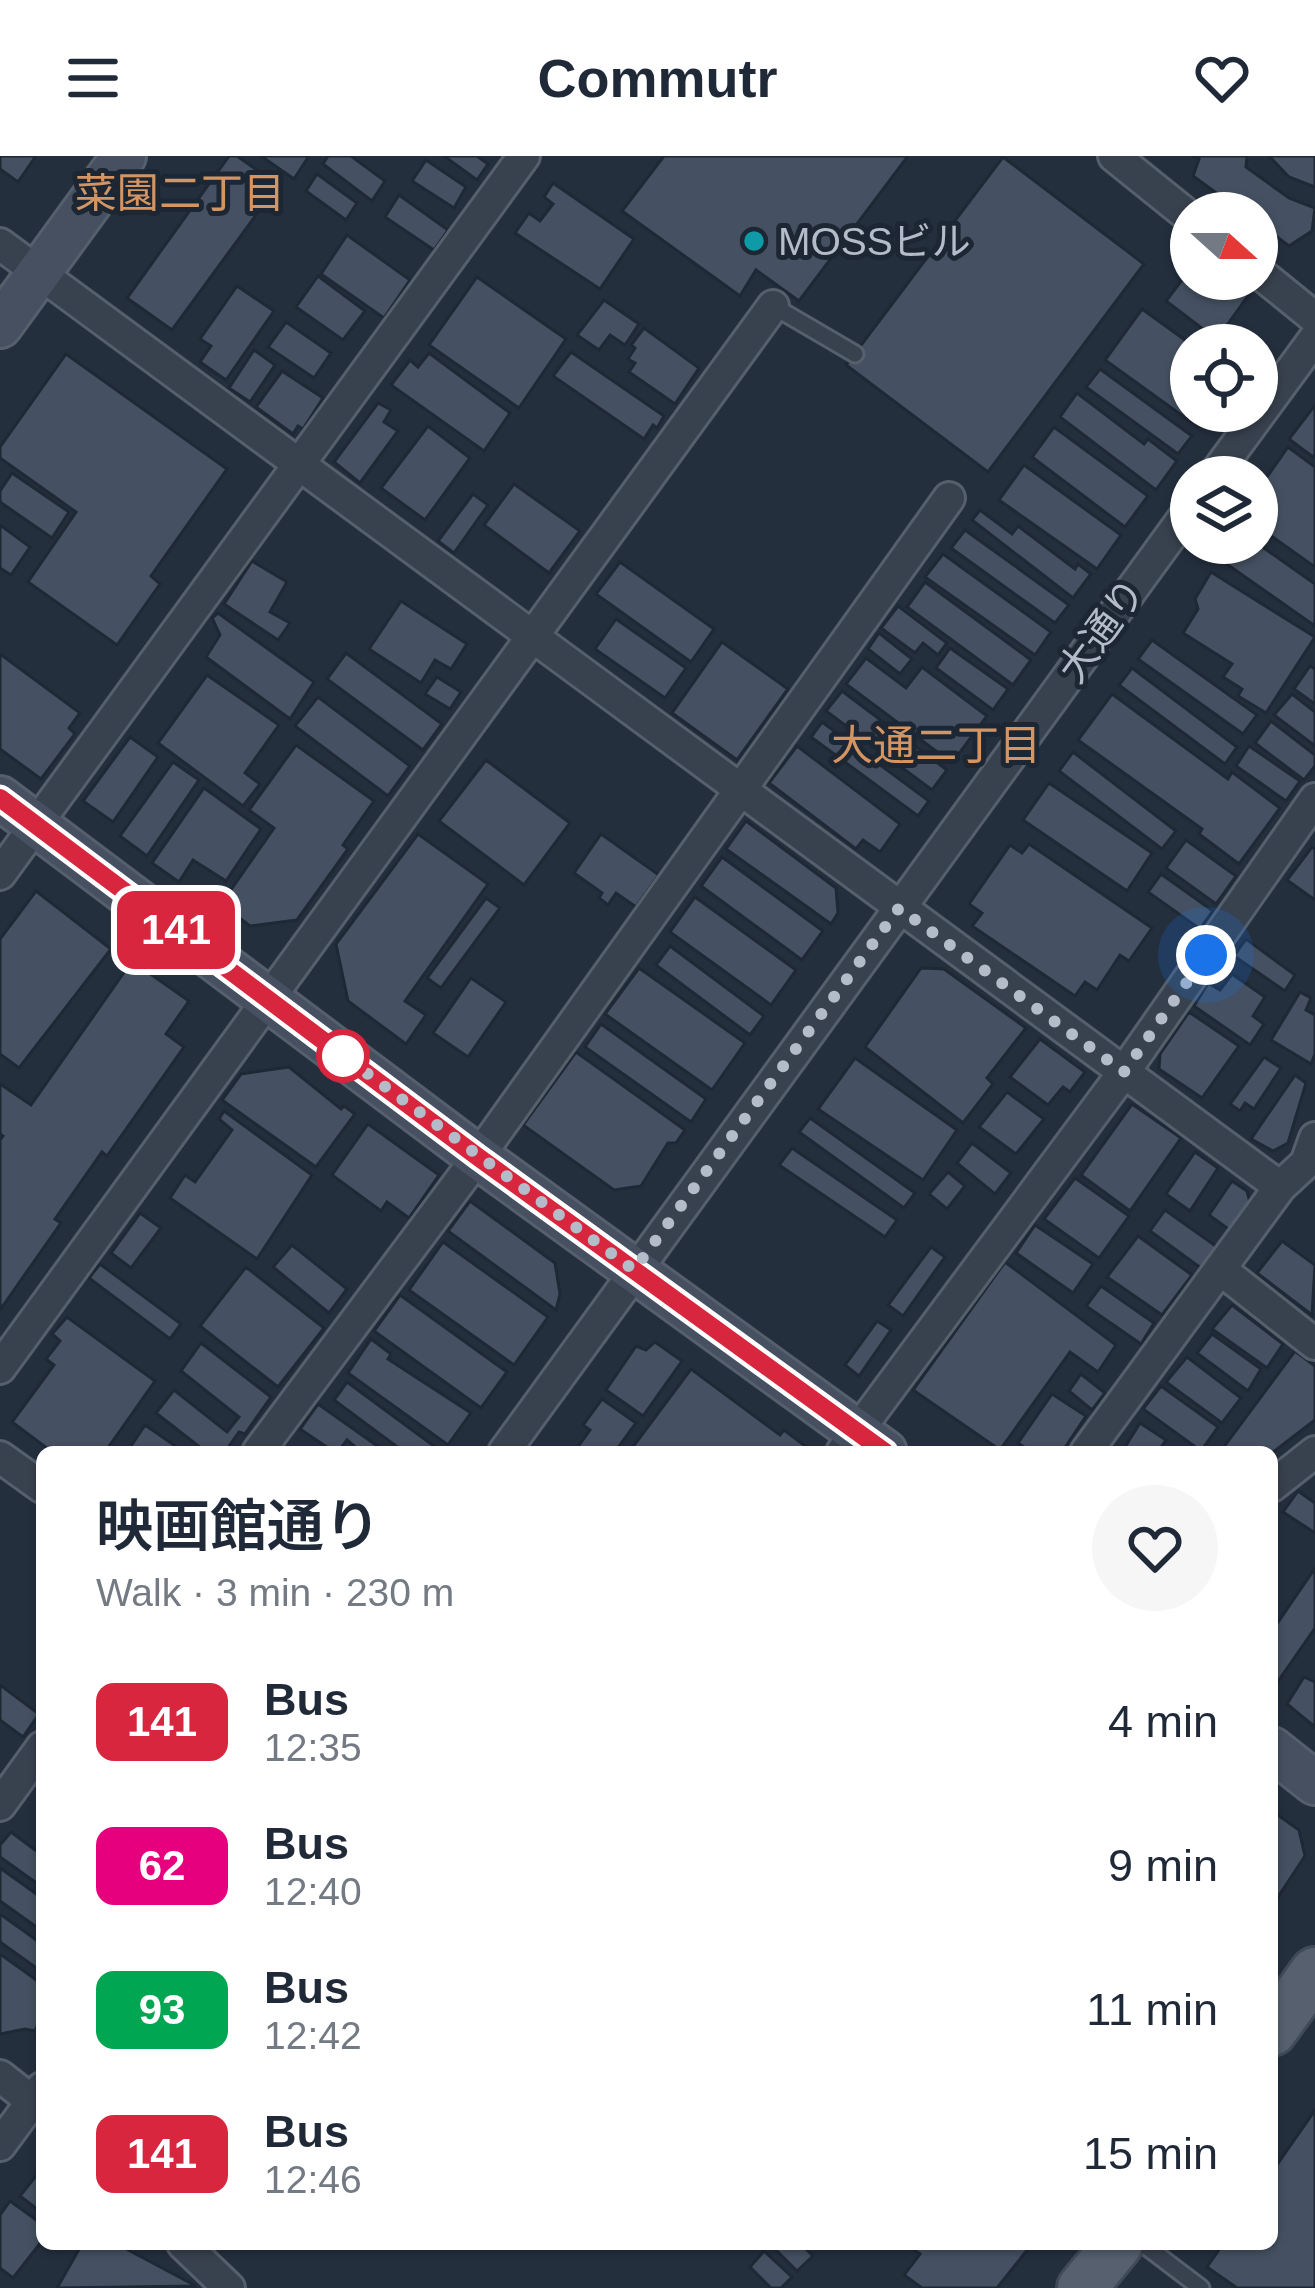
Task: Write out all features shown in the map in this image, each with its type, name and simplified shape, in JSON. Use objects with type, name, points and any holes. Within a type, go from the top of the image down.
[{"type":"main road","points":[[1278,2023],[1315,1972]]},
{"type":"main road","points":[[1082,2288],[1113,2250]]},
{"type":"street","points":[[0,326],[124,156]]},
{"type":"street","points":[[0,874],[524,156]]},
{"type":"street","points":[[1114,156],[1170,201]]},
{"type":"street","points":[[0,244],[1280,1187]]},
{"type":"street","points":[[1278,288],[1315,318]]},
{"type":"street","points":[[0,1368],[773,305]]},
{"type":"street","points":[[1229,456],[1315,338]]},
{"type":"street","points":[[262,1446],[478,1157],[949,498]]},
{"type":"street","name":"大通り","points":[[508,1446],[1170,537]]},
{"type":"street","points":[[0,798],[861,1445],[1315,799]]},
{"type":"street","points":[[1090,1446],[1280,1187],[1306,1163],[1315,1138]]},
{"type":"street","points":[[1220,1269],[1315,1344]]},
{"type":"street","points":[[1278,1481],[1315,1452]]},
{"type":"street","points":[[0,1456],[36,1482]]},
{"type":"street","points":[[1278,1754],[1315,1783]]},
{"type":"street","points":[[0,1805],[36,1755]]},
{"type":"street","points":[[0,2076],[36,2096]]},
{"type":"street","points":[[0,2145],[36,2103]]},
{"type":"street","points":[[189,2250],[229,2288]]},
{"type":"lane","points":[[773,305],[855,354]]},
{"type":"lane","points":[[1151,2250],[1201,2288]]},
{"type":"building","points":[[0,156],[36,156],[18,182],[0,169]]},
{"type":"building","points":[[229,156],[237,156],[278,185],[172,330],[127,298]]},
{"type":"building","points":[[261,156],[309,156],[294,179]]},
{"type":"building","points":[[328,156],[351,156],[385,181],[372,201],[323,164]]},
{"type":"building","points":[[444,156],[477,156],[488,164],[477,180]]},
{"type":"building","name":"MOSSビル","points":[[664,156],[908,156],[799,301],[756,270],[740,296],[622,211]]},
{"type":"building","points":[[1192,156],[1247,156],[1246,167],[1289,198],[1315,208],[1312,231],[1289,246],[1278,238],[1278,192],[1215,192],[1193,176],[1199,159]]},
{"type":"building","points":[[1269,156],[1315,156],[1315,187],[1289,177]]},
{"type":"building","points":[[1003,157],[1144,264],[988,472],[846,365]]},
{"type":"building","points":[[426,160],[466,187],[454,208],[412,181]]},
{"type":"building","points":[[317,174],[357,203],[346,220],[306,191]]},
{"type":"building","points":[[553,183],[634,239],[600,289],[515,233],[529,213],[540,221],[553,204],[544,197]]},
{"type":"building","points":[[399,195],[448,230],[434,250],[385,217]]},
{"type":"building","points":[[347,235],[410,280],[384,318],[321,274]]},
{"type":"building","points":[[318,276],[365,311],[343,340],[296,307]]},
{"type":"building","points":[[477,277],[566,339],[519,408],[429,345]]},
{"type":"building","points":[[237,286],[274,311],[226,380],[200,362],[211,346],[200,339]]},
{"type":"building","points":[[1170,296],[1170,300],[1245,300],[1228,324],[1196,324],[1166,301]]},
{"type":"building","points":[[604,300],[639,324],[625,345],[610,335],[599,350],[577,335]]},
{"type":"building","points":[[1142,309],[1170,329],[1170,407],[1105,360]]},
{"type":"building","points":[[286,322],[331,353],[314,378],[268,347]]},
{"type":"building","points":[[644,328],[699,368],[675,404],[629,372],[635,363],[628,359],[635,348],[631,345]]},
{"type":"building","points":[[254,350],[275,365],[250,402],[229,388]]},
{"type":"building","points":[[571,352],[664,416],[657,428],[653,425],[644,439],[553,376]]},
{"type":"building","points":[[429,353],[510,413],[484,451],[391,385],[410,360],[418,367]]},
{"type":"building","points":[[66,354],[227,469],[151,576],[160,584],[117,645],[28,582],[76,512],[0,458],[0,447]]},
{"type":"building","points":[[1100,369],[1170,420],[1170,432],[1192,436],[1178,454],[1086,387]]},
{"type":"building","points":[[282,371],[323,398],[303,429],[298,426],[293,434],[256,407]]},
{"type":"building","points":[[1077,393],[1144,444],[1148,439],[1170,456],[1170,471],[1156,490],[1060,417]]},
{"type":"building","points":[[378,403],[391,410],[384,422],[398,431],[360,483],[334,462]]},
{"type":"building","points":[[1315,405],[1315,454],[1313,457],[1289,439]]},
{"type":"building","points":[[428,426],[470,458],[425,520],[381,488]]},
{"type":"building","points":[[1054,427],[1148,496],[1125,527],[1032,457]]},
{"type":"building","points":[[1288,447],[1315,467],[1315,567],[1278,541],[1278,461]]},
{"type":"building","points":[[1024,465],[1121,535],[1097,569],[999,500]]},
{"type":"building","points":[[12,473],[69,512],[52,538],[0,502],[0,491]]},
{"type":"building","points":[[514,484],[580,531],[549,573],[484,525]]},
{"type":"building","points":[[473,494],[488,505],[454,553],[438,541]]},
{"type":"building","points":[[980,510],[1012,534],[1018,526],[1075,569],[1078,564],[1091,574],[1073,598],[972,520]]},
{"type":"building","points":[[0,525],[30,547],[11,575],[0,568]]},
{"type":"building","points":[[965,530],[1069,605],[1055,623],[951,548]]},
{"type":"building","points":[[943,554],[1051,632],[1035,655],[925,577]]},
{"type":"building","points":[[1278,558],[1315,584],[1315,626],[1227,564],[1278,564]]},
{"type":"building","points":[[252,561],[287,582],[270,612],[290,623],[278,640],[224,604]]},
{"type":"building","points":[[620,562],[714,629],[691,662],[596,594]]},
{"type":"building","points":[[1211,572],[1315,637],[1266,713],[1238,696],[1242,689],[1223,677],[1232,664],[1183,633],[1198,609],[1195,599]]},
{"type":"building","points":[[925,582],[1031,660],[1013,685],[907,607]]},
{"type":"building","points":[[401,601],[467,644],[451,669],[435,660],[421,683],[369,649]]},
{"type":"building","points":[[898,606],[947,643],[938,655],[923,643],[915,653],[881,628]]},
{"type":"building","points":[[218,613],[314,682],[290,719],[206,657],[220,635],[212,618]]},
{"type":"building","points":[[616,619],[686,668],[665,698],[595,649]]},
{"type":"building","points":[[879,633],[912,659],[900,674],[868,649]]},
{"type":"building","points":[[1152,640],[1257,715],[1243,734],[1138,659]]},
{"type":"building","points":[[722,642],[788,689],[737,760],[672,713]]},
{"type":"building","points":[[950,648],[1008,689],[993,710],[936,668]]},
{"type":"building","points":[[346,653],[442,724],[423,750],[327,679]]},
{"type":"building","points":[[0,654],[80,713],[69,728],[75,734],[41,779],[0,749]]},
{"type":"building","points":[[866,658],[906,688],[922,667],[987,716],[952,763],[846,684]]},
{"type":"building","points":[[1310,666],[1315,669],[1315,704],[1294,689]]},
{"type":"building","points":[[1132,668],[1237,747],[1225,764],[1119,685]]},
{"type":"building","points":[[207,675],[279,725],[245,773],[260,784],[243,806],[158,743]]},
{"type":"building","points":[[437,677],[461,692],[450,709],[425,694]]},
{"type":"building","points":[[842,691],[947,770],[932,790],[826,711]]},
{"type":"building","points":[[1112,694],[1228,779],[1232,772],[1280,808],[1239,864],[1199,834],[1202,829],[1078,740]]},
{"type":"building","points":[[1292,694],[1315,712],[1315,746],[1274,715]]},
{"type":"building","points":[[318,697],[410,766],[388,796],[295,726]]},
{"type":"building","points":[[1271,721],[1315,755],[1315,766],[1304,780],[1255,743]]},
{"type":"building","points":[[822,722],[929,801],[918,816],[811,737]]},
{"type":"building","points":[[130,737],[158,757],[113,822],[83,801]]},
{"type":"building","points":[[296,745],[374,801],[343,845],[348,849],[297,920],[250,926],[221,904],[274,828],[249,810]]},
{"type":"building","points":[[797,746],[900,824],[880,852],[863,840],[856,849],[769,783]]},
{"type":"building","points":[[1249,746],[1300,781],[1286,801],[1236,766]]},
{"type":"building","points":[[1073,752],[1176,831],[1162,849],[1059,771]]},
{"type":"building","points":[[486,760],[570,823],[524,885],[439,821]]},
{"type":"building","points":[[173,762],[199,780],[147,856],[120,836]]},
{"type":"building","points":[[1049,783],[1152,853],[1127,891],[1023,820]]},
{"type":"building","points":[[204,788],[261,829],[226,881],[193,860],[179,882],[152,863]]},
{"type":"building","points":[[746,821],[836,888],[838,913],[831,924],[726,849]]},
{"type":"building","points":[[418,834],[488,884],[405,1001],[426,1015],[406,1044],[348,1001],[336,944]]},
{"type":"building","points":[[601,834],[659,875],[636,907],[616,893],[608,905],[599,898],[602,893],[574,873]]},
{"type":"building","points":[[1186,840],[1236,876],[1216,904],[1166,868]]},
{"type":"building","points":[[1029,844],[1152,928],[1129,961],[1120,955],[1097,990],[1085,982],[1075,996],[972,926],[982,913],[969,904],[1010,845],[1022,853]]},
{"type":"building","points":[[1315,849],[1315,900],[1287,880]]},
{"type":"building","points":[[722,857],[823,931],[802,960],[701,886]]},
{"type":"building","points":[[1161,874],[1213,911],[1200,929],[1148,892]]},
{"type":"building","points":[[36,891],[111,949],[19,1068],[0,1054],[0,939]]},
{"type":"building","points":[[695,897],[796,970],[771,1005],[670,932]]},
{"type":"building","points":[[486,898],[500,908],[441,988],[427,978]]},
{"type":"building","points":[[1246,939],[1295,975],[1285,991],[1234,956]]},
{"type":"building","points":[[670,946],[764,1016],[750,1035],[656,965]]},
{"type":"building","points":[[132,961],[189,1001],[166,1034],[184,1047],[107,1156],[102,1152],[55,1219],[61,1223],[0,1310],[0,1084],[31,1105]]},
{"type":"building","points":[[639,968],[745,1043],[712,1090],[605,1014]]},
{"type":"building","points":[[921,968],[944,969],[1026,1028],[987,1078],[993,1084],[963,1123],[865,1047]]},
{"type":"building","points":[[1232,974],[1265,997],[1253,1016],[1264,1024],[1250,1045],[1194,1006],[1208,983],[1220,990]]},
{"type":"building","points":[[471,978],[506,1002],[468,1057],[433,1033]]},
{"type":"building","points":[[1300,992],[1311,998],[1306,1010],[1315,1015],[1311,1064],[1271,1040]]},
{"type":"building","points":[[1189,1012],[1239,1046],[1202,1098],[1159,1069],[1160,1054]]},
{"type":"building","points":[[601,1024],[706,1099],[691,1122],[585,1047]]},
{"type":"building","points":[[1040,1039],[1085,1072],[1070,1092],[1063,1087],[1048,1105],[1010,1077]]},
{"type":"building","points":[[576,1052],[685,1130],[676,1143],[668,1143],[641,1186],[614,1190],[523,1125]]},
{"type":"building","points":[[1264,1057],[1281,1068],[1254,1109],[1245,1103],[1240,1111],[1230,1104]]},
{"type":"building","points":[[855,1058],[957,1130],[923,1180],[818,1109]]},
{"type":"building","points":[[289,1067],[341,1109],[344,1106],[355,1114],[316,1167],[222,1100],[241,1074]]},
{"type":"building","points":[[1295,1075],[1306,1083],[1288,1143],[1273,1151],[1251,1139]]},
{"type":"building","points":[[1007,1092],[1044,1119],[1016,1154],[979,1127]]},
{"type":"building","points":[[1132,1104],[1181,1138],[1130,1211],[1081,1175]]},
{"type":"building","points":[[224,1111],[312,1175],[257,1259],[170,1198],[185,1175],[195,1182],[232,1130],[219,1119]]},
{"type":"building","points":[[810,1118],[915,1193],[904,1208],[799,1132]]},
{"type":"building","points":[[368,1124],[439,1175],[409,1218],[387,1202],[381,1211],[332,1175]]},
{"type":"building","points":[[972,1143],[1011,1173],[995,1194],[957,1163]]},
{"type":"building","points":[[792,1148],[897,1220],[885,1237],[779,1165]]},
{"type":"building","points":[[1195,1152],[1218,1168],[1190,1211],[1166,1194]]},
{"type":"building","points":[[948,1172],[965,1186],[947,1209],[929,1194]]},
{"type":"building","points":[[1075,1178],[1129,1216],[1099,1258],[1044,1219]]},
{"type":"building","points":[[1232,1181],[1247,1191],[1250,1203],[1231,1231],[1209,1215]]},
{"type":"building","points":[[470,1201],[555,1263],[560,1294],[556,1310],[448,1231]]},
{"type":"building","points":[[1165,1210],[1220,1249],[1205,1271],[1150,1231]]},
{"type":"building","points":[[140,1213],[161,1228],[131,1268],[111,1253]]},
{"type":"building","points":[[1035,1225],[1093,1264],[1073,1293],[1016,1253]]},
{"type":"building","points":[[1138,1236],[1192,1275],[1162,1315],[1107,1277]]},
{"type":"building","points":[[1282,1241],[1315,1265],[1312,1315],[1257,1273]]},
{"type":"building","points":[[443,1242],[548,1317],[514,1365],[409,1290]]},
{"type":"building","points":[[292,1245],[347,1289],[329,1313],[273,1267]]},
{"type":"building","points":[[931,1247],[945,1257],[903,1316],[888,1305]]},
{"type":"building","points":[[1005,1262],[1116,1345],[1098,1372],[1070,1352],[1003,1446],[994,1446],[913,1390]]},
{"type":"building","points":[[100,1264],[181,1324],[170,1339],[89,1278]]},
{"type":"building","points":[[246,1267],[324,1328],[278,1387],[200,1326]]},
{"type":"building","points":[[1101,1286],[1154,1323],[1141,1344],[1086,1306]]},
{"type":"building","points":[[400,1295],[507,1372],[481,1408],[374,1331]]},
{"type":"building","points":[[1232,1305],[1283,1344],[1267,1368],[1212,1329]]},
{"type":"building","points":[[67,1317],[155,1381],[109,1446],[44,1446],[12,1422],[54,1365],[46,1359],[60,1341],[52,1334]]},
{"type":"building","points":[[877,1321],[891,1330],[859,1376],[845,1365]]},
{"type":"building","points":[[1212,1334],[1261,1369],[1248,1391],[1197,1353]]},
{"type":"building","points":[[371,1339],[391,1354],[388,1359],[471,1413],[448,1445],[348,1373]]},
{"type":"building","points":[[655,1342],[682,1361],[643,1416],[606,1390],[636,1346],[646,1350]]},
{"type":"building","points":[[201,1343],[271,1397],[245,1434],[239,1432],[229,1446],[198,1446],[156,1413],[174,1390],[227,1432],[239,1417],[181,1371]]},
{"type":"building","points":[[1295,1351],[1315,1366],[1315,1420],[1278,1448],[1224,1446]]},
{"type":"building","points":[[1187,1357],[1241,1398],[1222,1423],[1166,1382]]},
{"type":"building","points":[[691,1369],[780,1435],[784,1430],[805,1446],[633,1446]]},
{"type":"building","points":[[1081,1374],[1105,1393],[1092,1410],[1069,1391]]},
{"type":"building","points":[[347,1382],[434,1446],[396,1446],[334,1400]]},
{"type":"building","points":[[1161,1386],[1218,1427],[1205,1446],[1194,1446],[1143,1409]]},
{"type":"building","points":[[1052,1394],[1086,1416],[1066,1446],[1018,1443]]},
{"type":"building","points":[[602,1399],[636,1423],[619,1446],[578,1446],[590,1430],[583,1425]]},
{"type":"building","points":[[318,1404],[378,1446],[354,1446],[347,1440],[342,1446],[325,1446],[300,1429]]},
{"type":"building","points":[[1140,1423],[1166,1440],[1162,1446],[1126,1446]]},
{"type":"building","points":[[145,1425],[175,1446],[131,1446]]},
{"type":"building","points":[[1298,1491],[1315,1503],[1315,1533],[1283,1512]]},
{"type":"building","points":[[1315,1568],[1315,1628],[1278,1681],[1278,1622]]},
{"type":"building","points":[[1304,1677],[1315,1682],[1315,1727],[1287,1704]]},
{"type":"building","points":[[0,1685],[36,1712],[23,1737],[0,1720]]},
{"type":"building","points":[[1278,1815],[1299,1830],[1305,1856],[1278,1897]]},
{"type":"building","points":[[11,1832],[36,1851],[36,1883],[0,1857],[0,1845]]},
{"type":"building","points":[[0,1868],[36,1894],[36,1927],[0,1901]]},
{"type":"building","points":[[0,1914],[36,1940],[36,1968],[0,1942]]},
{"type":"building","points":[[0,1954],[36,1980],[36,2029],[0,2034]]},
{"type":"building","points":[[1315,2110],[1315,2288],[1237,2288],[1207,2267],[1219,2250],[1278,2250],[1278,2163]]},
{"type":"building","points":[[36,2176],[36,2208],[20,2196]]},
{"type":"building","points":[[10,2201],[36,2220],[36,2249],[13,2278],[0,2268],[0,2215]]},
{"type":"building","points":[[79,2250],[128,2250],[196,2286],[57,2288]]},
{"type":"building","points":[[776,2250],[807,2250],[813,2256],[797,2271]]},
{"type":"building","points":[[915,2250],[1027,2250],[997,2288],[922,2288],[904,2275],[920,2254]]},
{"type":"building","points":[[764,2251],[792,2277],[781,2288],[771,2288],[750,2267]]},
{"type":"bus line","name":"141","points":[[0,798],[478,1157],[877,1446]]},
{"type":"place","name":"MOSSビル","points":[[754,241]]},
{"type":"district","name":"菜園二丁目","points":[[180,193]]},
{"type":"district","name":"大通二丁目","points":[[936,745]]},
{"type":"route","points":[[343,1056],[338,1052],[634,1270],[899,908],[1124,1072],[1206,955]]}]
